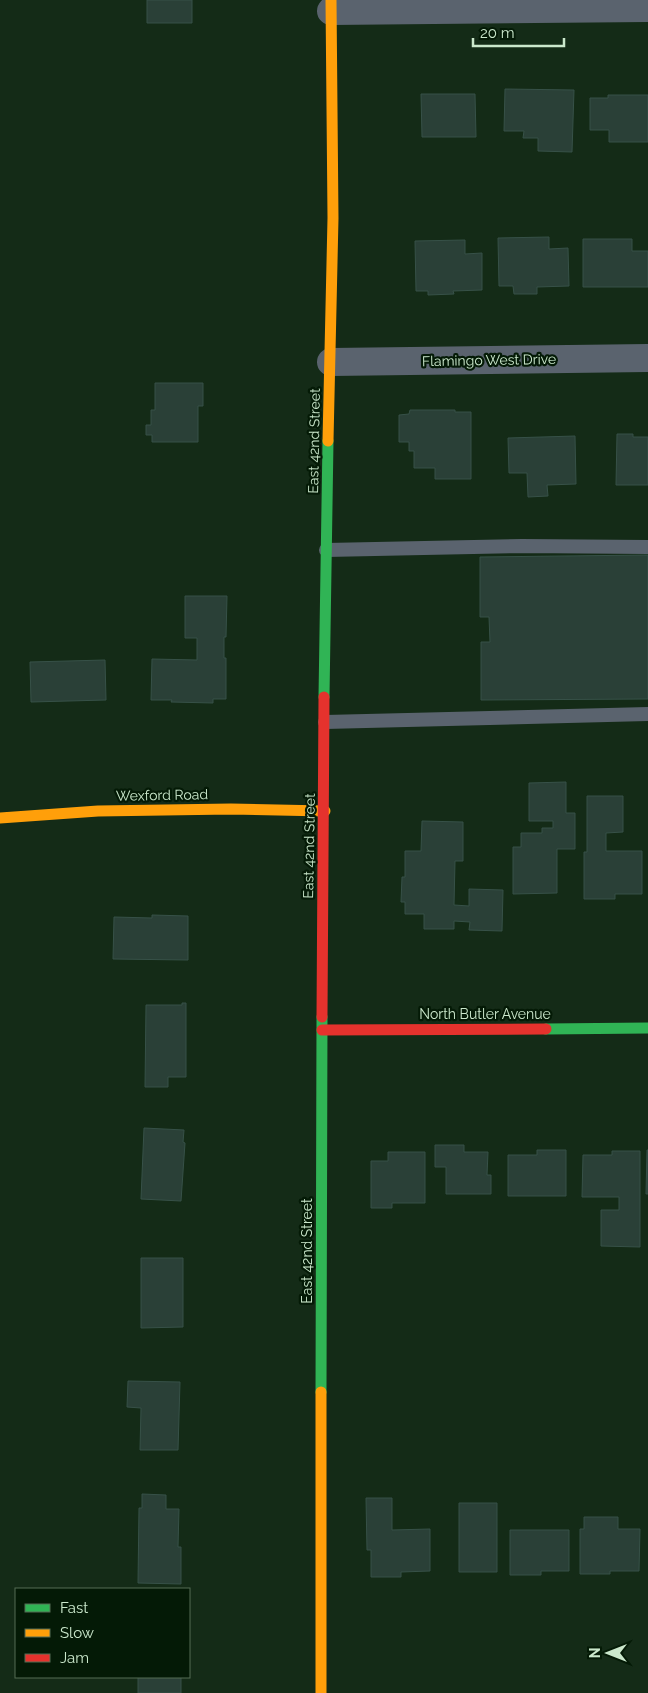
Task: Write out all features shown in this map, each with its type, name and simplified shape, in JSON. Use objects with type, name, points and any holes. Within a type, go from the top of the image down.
[{"type":"street","points":[[331,5],[648,8]]},
{"type":"street","name":"East 42nd Street","points":[[321,1693],[322,1030],[326,550],[334,218],[331,5]]},
{"type":"street","name":"Flamingo West Drive","points":[[331,362],[648,358]]},
{"type":"street","name":"Wexford Road","points":[[0,818],[98,811],[231,809],[325,811]]},
{"type":"street","name":"North Butler Avenue","points":[[322,1030],[648,1028]]},
{"type":"lane","points":[[326,550],[522,546],[648,547]]},
{"type":"lane","points":[[325,722],[648,714]]},
{"type":"building","points":[[147,0],[192,0],[192,23],[147,23]]},
{"type":"building","points":[[505,89],[574,90],[572,152],[538,151],[538,138],[523,138],[524,131],[504,131]]},
{"type":"building","points":[[421,94],[475,94],[476,137],[422,137]]},
{"type":"building","points":[[608,95],[648,95],[648,142],[609,142],[609,130],[590,130],[590,98],[608,98]]},
{"type":"building","points":[[549,237],[549,249],[568,248],[569,286],[537,287],[537,294],[514,294],[513,286],[499,286],[498,238]]},
{"type":"building","points":[[583,239],[632,239],[632,251],[648,251],[648,287],[583,287]]},
{"type":"building","points":[[465,240],[465,254],[482,253],[482,290],[453,291],[454,294],[428,295],[428,291],[416,291],[415,241]]},
{"type":"building","points":[[155,383],[203,383],[203,406],[198,406],[198,442],[152,442],[152,435],[146,435],[146,425],[151,425],[151,410],[155,410]]},
{"type":"building","points":[[410,410],[471,412],[471,479],[435,479],[435,468],[414,468],[414,451],[409,451],[409,442],[399,442],[399,415],[409,414]]},
{"type":"building","points":[[617,434],[633,434],[633,437],[648,437],[648,485],[616,485]]},
{"type":"building","points":[[575,436],[576,484],[547,485],[548,496],[528,497],[527,473],[509,473],[508,438]]},
{"type":"building","points":[[648,555],[648,699],[481,700],[481,642],[490,642],[489,617],[480,617],[480,557]]},
{"type":"building","points":[[185,596],[227,596],[226,637],[224,637],[226,699],[213,699],[213,703],[151,700],[152,659],[197,660],[197,638],[185,638]]},
{"type":"building","points":[[105,660],[106,700],[31,702],[30,662]]},
{"type":"building","points":[[566,782],[566,813],[575,813],[575,849],[557,849],[557,893],[513,894],[513,847],[521,847],[521,833],[542,833],[542,828],[553,828],[553,821],[529,821],[529,783]]},
{"type":"building","points":[[587,796],[623,796],[623,832],[606,833],[606,851],[642,851],[642,894],[615,894],[615,899],[584,899],[584,852],[587,852]]},
{"type":"building","points":[[422,821],[463,822],[463,861],[455,861],[454,905],[469,906],[469,889],[503,890],[502,931],[469,930],[470,922],[454,921],[454,929],[424,929],[424,914],[405,914],[405,902],[401,902],[402,877],[405,877],[405,851],[421,851]]},
{"type":"building","points":[[152,915],[188,916],[188,960],[113,959],[114,917],[152,918]]},
{"type":"building","points":[[182,1003],[186,1003],[186,1077],[168,1077],[168,1087],[145,1087],[146,1005],[182,1005]]},
{"type":"building","points":[[144,1128],[184,1130],[183,1142],[185,1143],[181,1201],[141,1199]]},
{"type":"building","points":[[435,1145],[464,1145],[464,1152],[488,1152],[487,1175],[491,1175],[491,1194],[446,1194],[446,1167],[435,1167]]},
{"type":"building","points":[[537,1150],[566,1150],[566,1196],[508,1196],[508,1155],[537,1155]]},
{"type":"building","points":[[647,1150],[648,1194],[646,1194]]},
{"type":"building","points":[[612,1151],[640,1151],[640,1247],[601,1246],[601,1210],[619,1210],[619,1197],[582,1197],[583,1155],[612,1155]]},
{"type":"building","points":[[388,1152],[425,1152],[425,1203],[392,1203],[392,1208],[371,1208],[371,1161],[388,1161]]},
{"type":"building","points":[[141,1258],[183,1258],[183,1327],[141,1328]]},
{"type":"building","points":[[128,1381],[180,1382],[178,1450],[140,1450],[141,1408],[127,1407]]},
{"type":"building","points":[[142,1494],[166,1495],[166,1509],[179,1509],[178,1547],[181,1547],[181,1584],[138,1583],[139,1508],[142,1508]]},
{"type":"building","points":[[366,1498],[392,1498],[392,1530],[430,1529],[430,1571],[401,1572],[401,1577],[371,1577],[371,1550],[367,1550]]},
{"type":"building","points":[[459,1503],[497,1503],[497,1572],[459,1572]]},
{"type":"building","points":[[584,1517],[618,1517],[618,1529],[640,1529],[639,1571],[610,1571],[610,1574],[580,1574],[580,1529],[584,1529]]},
{"type":"building","points":[[510,1530],[569,1530],[569,1571],[541,1571],[541,1575],[510,1575]]},
{"type":"building","points":[[138,1678],[181,1678],[181,1693],[138,1693]]},
{"type":"traffic: fast","points":[[324,697],[328,441]]},
{"type":"traffic: fast","points":[[321,1392],[322,1017]]},
{"type":"traffic: fast","points":[[546,1029],[648,1028]]},
{"type":"traffic: slow","points":[[328,441],[333,218],[331,0]]},
{"type":"traffic: slow","points":[[0,818],[98,811],[231,809],[325,811]]},
{"type":"traffic: slow","points":[[321,1392],[321,1693]]},
{"type":"traffic: jam","points":[[322,1017],[324,697]]},
{"type":"traffic: jam","points":[[322,1030],[546,1029]]}]
